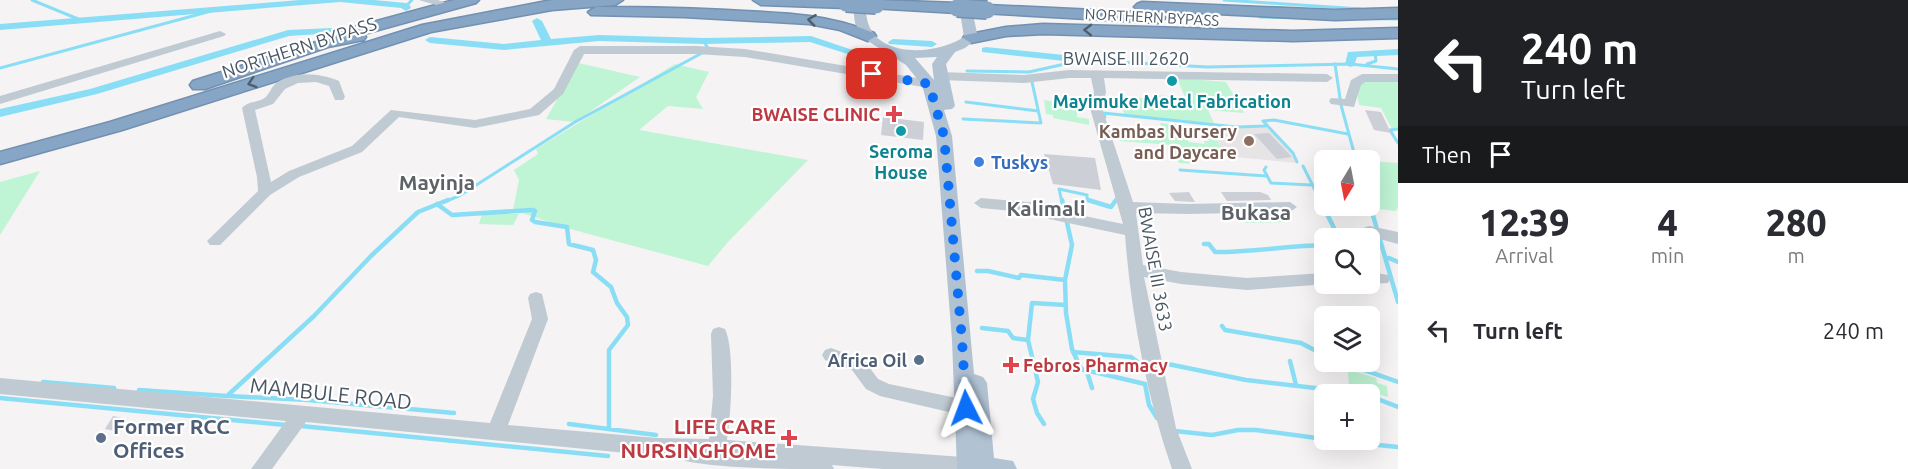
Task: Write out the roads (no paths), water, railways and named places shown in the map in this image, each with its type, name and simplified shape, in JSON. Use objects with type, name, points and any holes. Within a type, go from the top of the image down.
[{"type":"highway","points":[[327,51],[351,32],[444,3],[471,0]]},
{"type":"highway","name":"NORTHERN BYPASS","points":[[0,158],[116,126],[327,51],[352,39],[468,8],[519,0]]},
{"type":"highway","name":"NORTHERN BYPASS","points":[[0,144],[39,136],[327,51],[466,19],[552,5],[615,0]]},
{"type":"highway","name":"NORTHERN BYPASS","points":[[761,0],[852,2],[876,5],[961,4],[987,10],[1272,23],[1358,25],[1398,22]]},
{"type":"highway","name":"NORTHERN BYPASS","points":[[1001,0],[1270,13],[1398,13]]},
{"type":"highway","points":[[1249,0],[1320,6],[1398,8]]},
{"type":"highway","points":[[327,51],[498,22],[607,11],[684,12],[809,20],[844,26],[868,36]]},
{"type":"highway","points":[[971,38],[992,33],[1053,30],[1338,35],[1398,33]]},
{"type":"main road","points":[[852,2],[868,36],[894,50],[934,80],[954,139],[982,468]]},
{"type":"main road","points":[[961,4],[971,38],[949,51],[939,64],[934,80],[944,136],[966,408],[982,468]]},
{"type":"main road","points":[[894,50],[923,54],[949,51]]},
{"type":"street","points":[[423,0],[444,3]]},
{"type":"street","points":[[0,100],[220,34]]},
{"type":"street","name":"BWAISE III 2620","points":[[265,192],[294,174],[357,149],[396,113],[476,124],[534,112],[559,91],[580,50],[696,50],[745,54],[934,80],[1024,79],[1070,74],[1327,78]]},
{"type":"street","name":"BWAISE III 3633","points":[[1097,75],[1100,92],[1096,108],[1132,231],[1137,290],[1167,428],[1182,469]]},
{"type":"street","points":[[215,241],[265,192],[264,177],[248,108],[269,101],[283,84],[307,78],[328,80],[335,84],[339,97]]},
{"type":"street","points":[[1335,101],[1349,105],[1355,83],[1362,78],[1398,78]]},
{"type":"street","points":[[981,203],[1052,209],[1054,215],[1132,231]]},
{"type":"street","points":[[1126,207],[1180,210],[1214,207],[1290,207]]},
{"type":"street","points":[[1136,270],[1181,278],[1248,284],[1314,280]]},
{"type":"street","points":[[496,432],[540,319],[536,298]]},
{"type":"street","points":[[714,454],[721,377],[719,334]]},
{"type":"street","points":[[831,355],[858,364],[872,384],[886,391],[966,408]]},
{"type":"street","name":"MAMBULE ROAD","points":[[0,386],[657,447],[824,469]]},
{"type":"street","points":[[261,469],[302,413]]},
{"type":"street","name":"MAMBULE ROAD","points":[[714,454],[982,468]]},
{"type":"waterway","points":[[32,0],[83,21]]},
{"type":"waterway","points":[[0,27],[337,0]]},
{"type":"waterway","points":[[344,0],[406,6],[406,8]]},
{"type":"waterway","points":[[406,6],[412,0]]},
{"type":"waterway","points":[[1224,0],[1361,9]]},
{"type":"waterway","points":[[0,68],[211,11]]},
{"type":"waterway","points":[[1260,17],[1398,19]]},
{"type":"waterway","points":[[537,21],[548,43]]},
{"type":"waterway","points":[[0,113],[93,92],[288,33],[332,31]]},
{"type":"waterway","points":[[548,43],[599,38],[704,41],[811,39],[883,62]]},
{"type":"waterway","points":[[430,40],[504,47],[548,43]]},
{"type":"waterway","points":[[704,41],[708,49]]},
{"type":"waterway","points":[[893,42],[932,44]]},
{"type":"waterway","points":[[986,50],[1083,60]]},
{"type":"waterway","points":[[1367,64],[1376,61],[1375,52]]},
{"type":"waterway","points":[[1350,64],[1352,54],[1398,52]]},
{"type":"waterway","points":[[444,202],[459,196],[575,122],[702,53]]},
{"type":"waterway","points":[[967,71],[1029,72],[1083,60],[1207,67],[1335,64]]},
{"type":"waterway","points":[[1335,64],[1341,105],[1353,150]]},
{"type":"waterway","points":[[1335,64],[1398,69]]},
{"type":"waterway","points":[[963,119],[1041,123],[1032,82]]},
{"type":"waterway","points":[[966,102],[1038,111]]},
{"type":"waterway","points":[[1105,117],[1103,113],[1236,127],[1267,126]]},
{"type":"waterway","points":[[1297,162],[1293,153],[1263,121],[1274,120],[1348,134]]},
{"type":"waterway","points":[[1398,129],[1390,130],[1398,143]]},
{"type":"waterway","points":[[1303,166],[1334,228]]},
{"type":"waterway","points":[[1266,167],[1264,170],[1271,183],[1311,185]]},
{"type":"waterway","points":[[1180,170],[1266,176]]},
{"type":"waterway","points":[[1062,202],[1059,189],[1087,195],[1087,200],[1093,202]]},
{"type":"waterway","points":[[1115,202],[1118,197]]},
{"type":"waterway","points":[[437,204],[448,200]]},
{"type":"waterway","points":[[1062,200],[1072,245],[1065,280]]},
{"type":"waterway","points":[[1088,200],[1111,207],[1116,200]]},
{"type":"waterway","points":[[139,390],[227,396],[314,316],[371,256],[418,212],[437,204]]},
{"type":"waterway","points":[[437,204],[452,215],[532,210],[535,211],[532,220],[535,222],[567,227],[569,244],[593,250],[596,260],[593,272],[611,287],[617,303],[627,317],[628,325],[609,350],[609,429]]},
{"type":"waterway","points":[[1373,216],[1398,302]]},
{"type":"waterway","points":[[1204,244],[1209,244],[1215,252],[1314,246]]},
{"type":"waterway","points":[[1389,258],[1398,262]]},
{"type":"waterway","points":[[977,271],[988,271],[1019,278],[1021,275],[1065,280]]},
{"type":"waterway","points":[[1065,280],[1066,305]]},
{"type":"waterway","points":[[1028,340],[1032,303],[1066,305]]},
{"type":"waterway","points":[[1066,305],[1073,352]]},
{"type":"waterway","points":[[1222,326],[1225,330],[1301,343],[1314,350]]},
{"type":"waterway","points":[[982,328],[1008,331],[1013,338],[1028,340]]},
{"type":"waterway","points":[[1028,340],[1038,382],[1033,399],[1037,413],[1044,424]]},
{"type":"waterway","points":[[1073,352],[1131,357],[1143,366]]},
{"type":"waterway","points":[[1073,352],[1081,369],[1145,384],[1149,405],[1157,418]]},
{"type":"waterway","points":[[1290,361],[1296,385]]},
{"type":"waterway","points":[[1163,363],[1246,380],[1314,388]]},
{"type":"waterway","points":[[1084,370],[1087,372],[1092,388]]},
{"type":"waterway","points":[[1370,372],[1398,382]]},
{"type":"waterway","points":[[43,382],[114,388]]},
{"type":"waterway","points":[[228,396],[308,400],[454,413]]},
{"type":"waterway","points":[[0,398],[286,425]]},
{"type":"waterway","points":[[1380,400],[1398,407]]},
{"type":"waterway","points":[[569,424],[656,435]]},
{"type":"waterway","points":[[301,426],[608,456]]},
{"type":"waterway","points":[[1175,431],[1212,435],[1238,430],[1256,430],[1314,438]]},
{"type":"waterway","points":[[1380,445],[1398,447]]},
{"type":"place","name":"Mayimuke Metal Fabrication","points":[[1172,81]]},
{"type":"place","name":"BWAISE CLINIC","points":[[894,114]]},
{"type":"place","name":"Seroma House","points":[[901,131]]},
{"type":"place","name":"Kambas Nursery and Daycare","points":[[1249,141]]},
{"type":"place","name":"Tuskys","points":[[979,162]]},
{"type":"place","name":"Africa Oil","points":[[919,360]]},
{"type":"place","name":"Febros Pharmacy","points":[[1011,365]]},
{"type":"place","name":"Former RCC Offices","points":[[101,438]]},
{"type":"place","name":"LIFE CARE NURSINGHOME","points":[[789,438]]},
{"type":"district","name":"Mayinja","points":[[437,182]]},
{"type":"district","name":"Kalimali","points":[[1046,208]]},
{"type":"district","name":"Bukasa","points":[[1256,212]]}]
